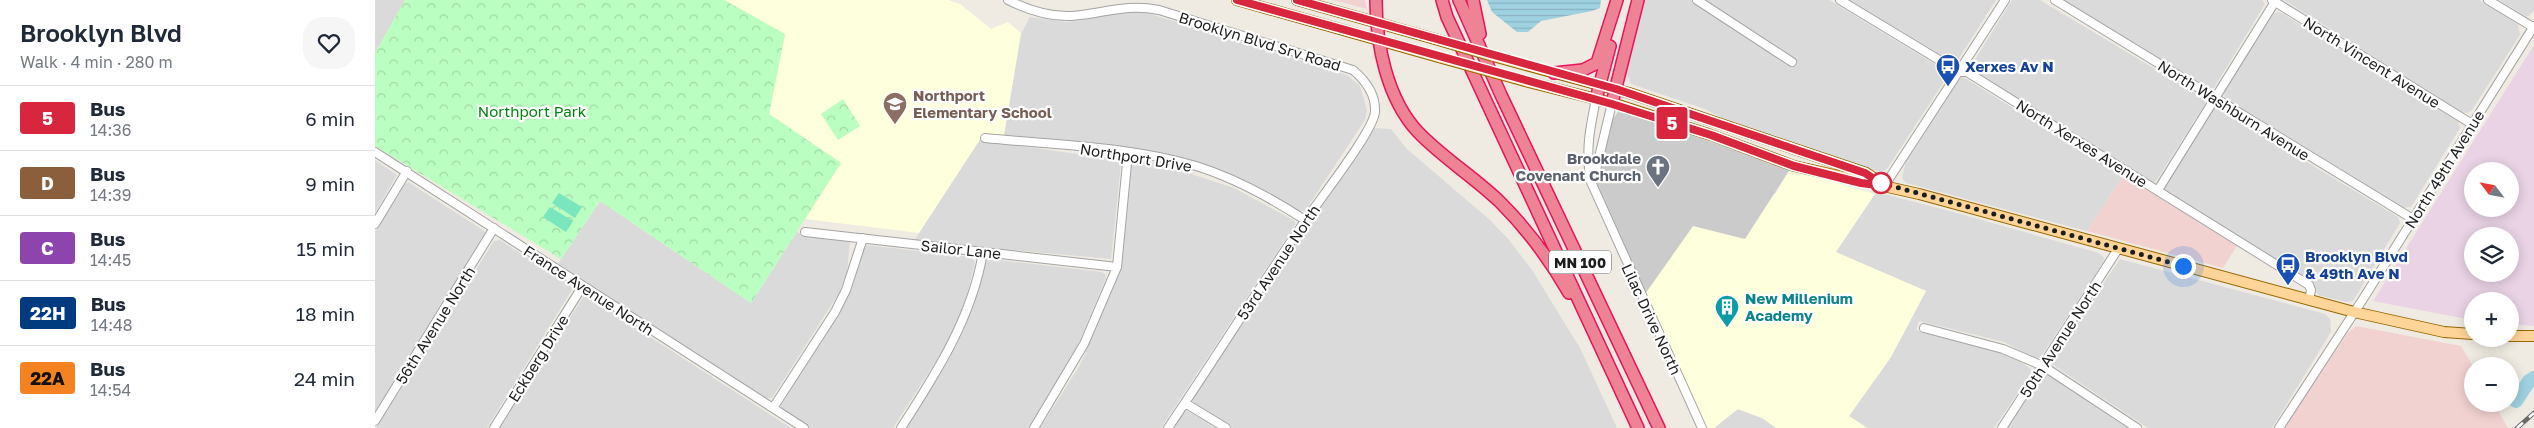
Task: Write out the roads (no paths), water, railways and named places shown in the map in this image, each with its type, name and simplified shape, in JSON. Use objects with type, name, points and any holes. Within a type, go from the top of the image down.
[{"type":"highway","points":[[1376,0],[1380,41],[1391,88],[1412,124],[1517,220],[1548,258],[1597,339]]},
{"type":"highway","name":"MN 100","points":[[1441,0],[1447,17],[1638,428]]},
{"type":"highway","name":"MN 100","points":[[1459,0],[1501,95],[1659,428]]},
{"type":"highway","points":[[1473,0],[1479,30],[1501,95]]},
{"type":"highway","points":[[1554,73],[1583,70],[1597,63],[1618,0]]},
{"type":"highway","points":[[1596,100],[1618,0]]},
{"type":"highway","points":[[1612,104],[1638,0]]},
{"type":"main road","points":[[1237,0],[1612,104],[1711,135],[1794,166],[1861,183],[1885,186],[2354,312],[2444,332],[2464,333]]},
{"type":"main road","points":[[1297,0],[1616,89],[1865,173],[1885,186]]},
{"type":"main road","points":[[2519,336],[2534,336]]},
{"type":"street","name":"Brooklyn Blvd Srv Road","points":[[1007,0],[1042,14],[1058,16],[1071,16],[1133,7],[1168,12],[1353,70],[1365,80],[1372,93]]},
{"type":"street","points":[[1027,9],[1030,0]]},
{"type":"street","points":[[1697,0],[1792,62]]},
{"type":"street","name":"North Xerxes Avenue","points":[[1840,0],[1959,72],[1967,72],[2309,285],[2311,290],[2309,300]]},
{"type":"street","points":[[1885,186],[2005,0]]},
{"type":"street","name":"North Washburn Avenue","points":[[2055,0],[2413,219]]},
{"type":"street","points":[[2158,190],[2274,0]]},
{"type":"street","name":"North Vincent Avenue","points":[[2274,0],[2472,124]]},
{"type":"street","points":[[2488,0],[2533,26]]},
{"type":"street","name":"North 49th Avenue","points":[[2279,428],[2413,219],[2533,26]]},
{"type":"street","name":"53rd Avenue North","points":[[1169,428],[1305,220],[1367,130],[1375,114],[1372,93]]},
{"type":"street","name":"Lilac Drive North","points":[[1596,100],[1587,138],[1587,164],[1591,182],[1702,428]]},
{"type":"street","points":[[1591,182],[1596,170],[1612,104]]},
{"type":"street","name":"Northport Drive","points":[[985,138],[1128,153],[1196,166],[1229,178],[1260,193],[1305,220]]},
{"type":"street","name":"France Avenue North","points":[[375,152],[407,171],[582,287],[804,428]]},
{"type":"street","points":[[1034,428],[1084,344],[1117,267],[1128,153]]},
{"type":"street","points":[[375,224],[407,171]]},
{"type":"street","name":"56th Avenue North","points":[[375,421],[494,228]]},
{"type":"street","name":"Sailor Lane","points":[[805,232],[1117,267]]},
{"type":"street","points":[[773,408],[835,312],[846,290],[863,238]]},
{"type":"street","name":"50th Avenue North","points":[[2002,428],[2118,249]]},
{"type":"street","points":[[901,428],[934,376],[961,326],[980,272],[983,252]]},
{"type":"street","name":"Eckberg Drive","points":[[494,428],[582,287]]},
{"type":"street","points":[[1924,328],[2003,349],[2043,366],[2137,428]]},
{"type":"street","points":[[1185,403],[1226,428]]},
{"type":"water","points":[[1487,0],[1601,0],[1600,8],[1541,21],[1528,32],[1517,32],[1492,12]]},
{"type":"waterway","points":[[2519,396],[2529,381],[2534,378]]},
{"type":"railway","points":[[2517,428],[2534,413]]},
{"type":"place","name":"Xerxes Av N","points":[[1948,87]]},
{"type":"place","name":"Northport Elementary School","points":[[895,125]]},
{"type":"place","name":"Brookdale Covenant Church","points":[[1658,188]]},
{"type":"place","name":"Brooklyn Blvd & 49th Ave N","points":[[2288,286]]},
{"type":"place","name":"New Millenium Academy","points":[[1727,328]]},
{"type":"park label","name":"Northport Park","points":[[532,111]]}]
